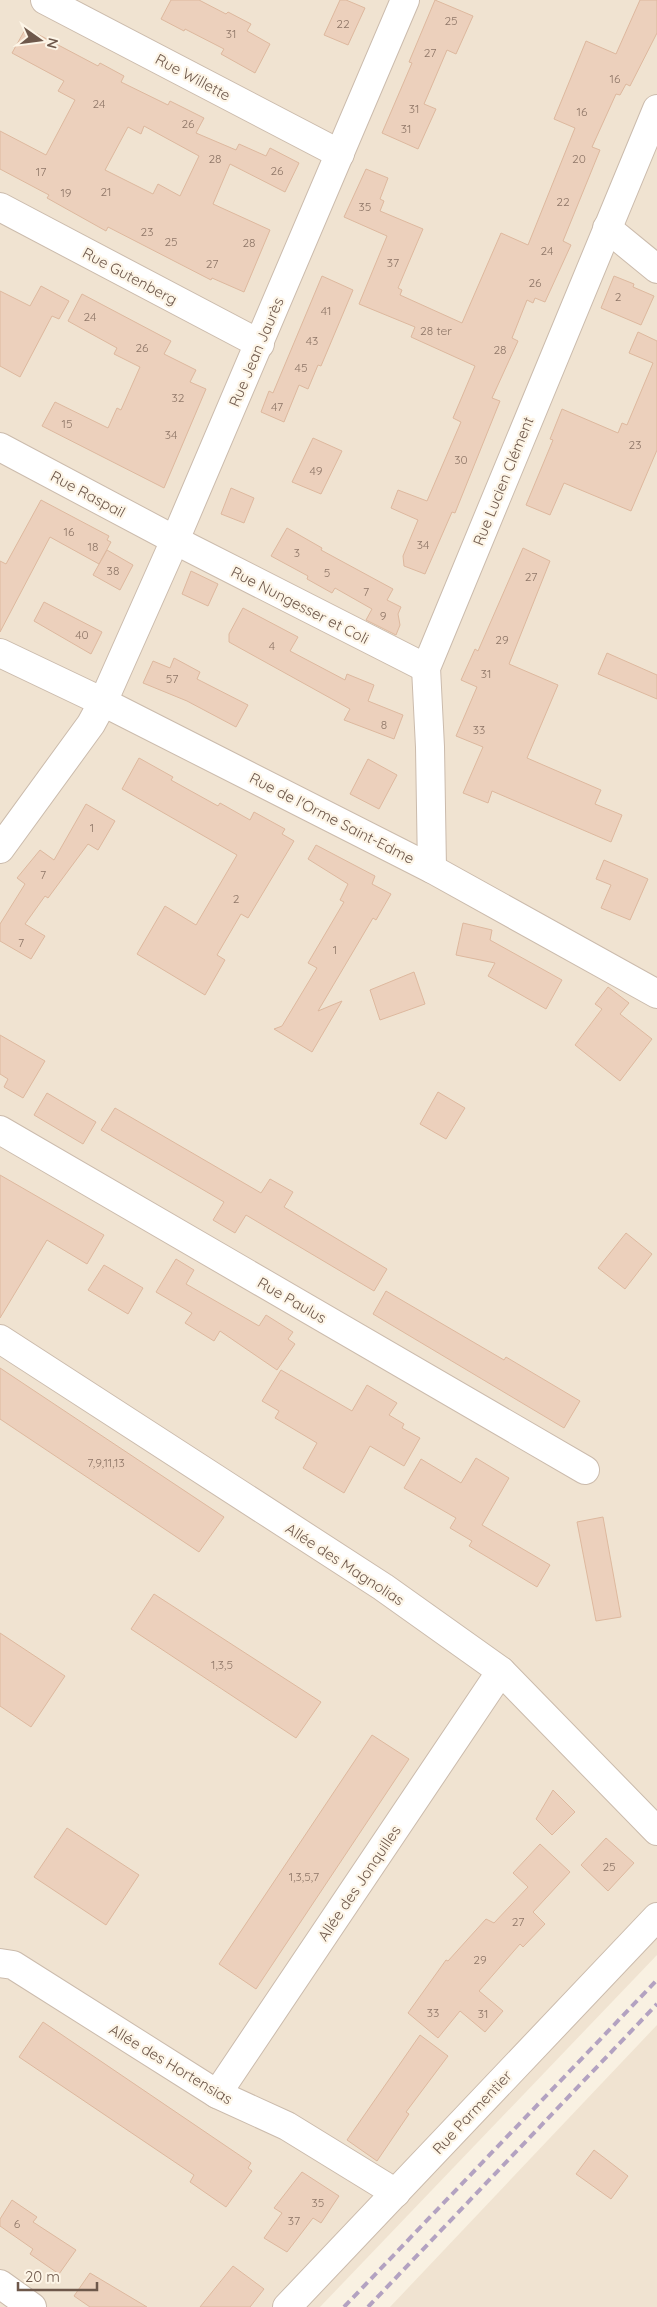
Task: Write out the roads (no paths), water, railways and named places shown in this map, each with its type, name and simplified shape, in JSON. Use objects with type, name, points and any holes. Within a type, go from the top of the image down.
[{"type":"street","name":"Rue Willette","points":[[45,0],[340,154]]},
{"type":"street","name":"Rue Jean Jaurès","points":[[0,849],[91,724],[103,702],[260,344],[405,0]]},
{"type":"street","name":"Rue Lucien Clément","points":[[432,869],[430,747],[426,668],[657,109]]},
{"type":"street","name":"Rue Gutenberg","points":[[0,207],[260,344]]},
{"type":"street","points":[[607,228],[657,269]]},
{"type":"street","name":"Rue Raspail","points":[[0,447],[175,540]]},
{"type":"street","name":"Rue Nungesser et Coli","points":[[175,540],[426,668]]},
{"type":"street","name":"Rue de l'Orme Saint-Edme","points":[[0,653],[103,702],[432,869],[657,994]]},
{"type":"street","name":"Rue Paulus","points":[[0,1130],[585,1470]]},
{"type":"street","name":"Allée des Magnolias","points":[[0,1339],[383,1587],[501,1671],[657,1831]]},
{"type":"street","name":"Allée des Jonquilles","points":[[217,2094],[501,1671]]},
{"type":"street","name":"Rue Parmentier","points":[[287,2307],[657,1917]]},
{"type":"street","name":"Allée des Hortensias","points":[[4,1971],[217,2094],[287,2126],[396,2193]]},
{"type":"street","points":[[0,2284],[32,2307]]},
{"type":"railway","points":[[344,2307],[657,1980]]},
{"type":"railway","points":[[368,2307],[657,2004]]}]
